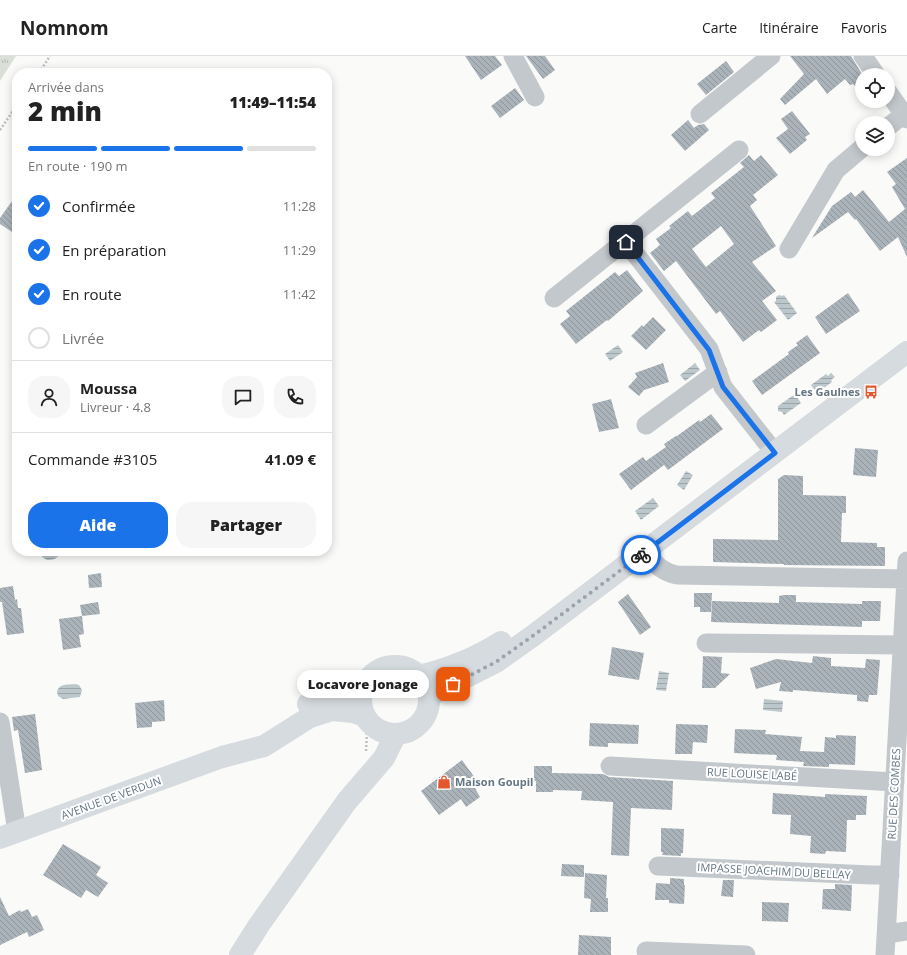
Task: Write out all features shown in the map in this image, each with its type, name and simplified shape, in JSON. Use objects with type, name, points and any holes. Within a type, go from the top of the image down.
[{"type":"main road","points":[[429,696],[496,662],[534,635],[775,453],[906,357]]},
{"type":"main road","points":[[419,676],[445,669],[488,650],[623,568]]},
{"type":"main road","points":[[391,666],[406,668],[419,676],[424,682],[429,696],[429,705],[421,722],[414,728],[405,732],[380,726],[362,704],[364,686],[371,676],[377,671],[391,666]]},
{"type":"main road","name":"AVENUE DE VERDUN","points":[[222,757],[310,703],[330,698],[364,686]]},
{"type":"main road","name":"AVENUE DE VERDUN","points":[[8,836],[222,757],[264,746],[310,717],[332,710],[353,712],[380,726]]},
{"type":"main road","points":[[240,955],[259,925],[347,801],[372,755],[380,726]]},
{"type":"street","points":[[513,56],[535,96]]},
{"type":"street","points":[[700,114],[771,56]]},
{"type":"street","points":[[863,56],[871,68]]},
{"type":"street","points":[[895,102],[905,117],[895,123]]},
{"type":"street","points":[[554,298],[626,242],[739,150]]},
{"type":"street","points":[[789,249],[836,170],[855,154]]},
{"type":"street","points":[[626,242],[709,350],[723,387],[775,453]]},
{"type":"street","points":[[646,424],[718,372]]},
{"type":"street","points":[[644,552],[662,570],[678,575],[907,580]]},
{"type":"street","name":"RUE DES COMBES","points":[[885,955],[907,561]]},
{"type":"street","points":[[706,643],[902,645]]},
{"type":"street","points":[[0,722],[8,836]]},
{"type":"street","name":"RUE LOUISE LABÉ","points":[[610,766],[895,782]]},
{"type":"street","name":"IMPASSE JOACHIM DU BELLAY","points":[[658,866],[890,875]]},
{"type":"street","points":[[887,934],[907,931]]},
{"type":"street","points":[[646,951],[746,955]]},
{"type":"path","points":[[42,68],[50,56]]},
{"type":"path","points":[[0,130],[12,112]]},
{"type":"green space","points":[[0,56],[16,56],[0,81]]},
{"type":"shaded area","points":[[779,295],[784,295],[797,313],[788,320],[774,302],[776,301],[776,297]]},
{"type":"shaded area","points":[[618,345],[623,352],[610,361],[605,354]]},
{"type":"shaded area","points":[[695,363],[700,370],[685,381],[680,375]]},
{"type":"shaded area","points":[[831,373],[835,377],[831,380],[832,382],[817,393],[811,385],[826,374],[828,376]]},
{"type":"shaded area","points":[[795,394],[801,403],[784,415],[782,412],[778,411],[778,406]]},
{"type":"shaded area","points":[[686,471],[693,475],[684,490],[677,485]]},
{"type":"shaded area","points":[[653,498],[659,506],[641,520],[635,511]]},
{"type":"shaded area","points":[[59,556],[52,560],[47,560],[42,557]]},
{"type":"shaded area","points":[[659,671],[669,673],[666,691],[656,690]]},
{"type":"shaded area","points":[[75,684],[79,685],[82,690],[80,697],[63,699],[58,696],[57,692],[60,687]]},
{"type":"shaded area","points":[[764,699],[783,701],[782,712],[763,710]]},
{"type":"building","points":[[465,56],[495,56],[502,65],[481,80]]},
{"type":"building","points":[[526,56],[545,56],[555,70],[543,79]]},
{"type":"building","points":[[790,56],[851,56],[858,68],[855,68],[855,86],[853,84],[850,85],[845,79],[827,94],[816,79],[785,105],[780,99],[804,74]]},
{"type":"building","points":[[726,61],[734,72],[706,95],[697,84]]},
{"type":"building","points":[[515,88],[524,100],[500,118],[491,106]]},
{"type":"building","points":[[792,111],[810,134],[805,137],[807,140],[790,154],[776,138],[788,129],[781,119]]},
{"type":"building","points":[[688,120],[694,128],[698,125],[704,124],[709,130],[685,151],[671,135]]},
{"type":"building","points":[[749,155],[754,161],[761,155],[778,175],[753,195],[757,200],[750,206],[776,246],[752,262],[776,291],[762,301],[777,320],[761,332],[759,330],[743,342],[720,311],[716,314],[676,261],[664,271],[650,253],[660,245],[656,239],[671,228],[669,226],[688,211],[692,216],[715,198],[711,193],[744,167],[740,163]],"holes":[[[721,226],[734,244],[706,267],[692,249]]]},
{"type":"building","points":[[907,158],[907,257],[898,237],[880,251],[856,219],[855,220],[848,212],[812,238],[832,206],[851,192],[855,197],[863,190],[889,222],[905,209],[892,187],[896,184],[887,172]]},
{"type":"building","points":[[12,201],[12,232],[0,224],[0,218]]},
{"type":"building","points":[[627,270],[643,291],[608,321],[607,320],[576,344],[560,324],[570,316],[566,311],[615,272],[619,276]]},
{"type":"building","points":[[848,293],[860,311],[826,334],[815,317]]},
{"type":"building","points":[[653,317],[666,330],[646,350],[631,336]]},
{"type":"building","points":[[807,335],[820,353],[762,395],[752,381],[789,354],[788,352],[798,345],[796,343]]},
{"type":"building","points":[[663,363],[669,382],[644,390],[639,396],[628,387],[637,377],[635,373]]},
{"type":"building","points":[[611,399],[619,428],[599,432],[592,404]]},
{"type":"building","points":[[711,414],[723,429],[668,470],[664,465],[631,490],[619,474],[643,457],[646,461],[666,447],[664,444],[699,420],[700,422]]},
{"type":"building","points":[[855,448],[878,450],[876,477],[853,475]]},
{"type":"building","points":[[784,475],[803,476],[803,495],[846,496],[846,513],[842,513],[841,542],[877,543],[877,547],[885,547],[885,566],[784,565],[713,562],[713,539],[778,540],[778,479]]},
{"type":"building","points":[[101,573],[102,587],[89,588],[88,575]]},
{"type":"building","points":[[13,586],[15,600],[17,599],[18,608],[21,608],[24,633],[7,635],[2,602],[0,602],[0,588]]},
{"type":"building","points":[[694,593],[712,593],[711,612],[700,612],[700,607],[694,607]]},
{"type":"building","points":[[628,594],[651,627],[640,635],[618,602]]},
{"type":"building","points":[[796,595],[796,602],[862,604],[862,601],[881,601],[880,621],[862,621],[862,627],[711,622],[712,601],[779,603],[779,596]]},
{"type":"building","points":[[98,602],[100,614],[82,616],[80,605]]},
{"type":"building","points":[[82,616],[84,634],[79,635],[81,647],[63,650],[59,619]]},
{"type":"building","points":[[612,647],[644,653],[639,680],[608,675]]},
{"type":"building","points":[[703,656],[722,657],[721,673],[730,674],[715,688],[702,688]]},
{"type":"building","points":[[813,656],[831,658],[831,666],[865,668],[866,659],[880,660],[877,695],[869,695],[868,702],[857,701],[857,695],[793,690],[793,692],[779,691],[781,682],[756,689],[750,668],[776,659],[812,663]]},
{"type":"building","points":[[164,700],[165,721],[152,722],[152,727],[137,728],[135,703]]},
{"type":"building","points":[[35,714],[42,770],[25,773],[18,730],[14,731],[12,717]]},
{"type":"building","points":[[590,723],[639,725],[638,744],[608,743],[608,747],[589,746]]},
{"type":"building","points":[[676,724],[708,725],[707,743],[693,742],[692,754],[675,754]]},
{"type":"building","points":[[735,729],[766,730],[765,734],[802,737],[800,751],[824,752],[825,737],[836,738],[836,735],[856,736],[855,765],[829,764],[829,767],[803,766],[804,762],[776,760],[777,755],[734,753]]},
{"type":"building","points":[[462,760],[480,785],[475,788],[480,797],[466,807],[461,799],[439,815],[421,791]]},
{"type":"building","points":[[534,766],[552,766],[552,773],[603,774],[609,777],[673,781],[672,810],[631,808],[629,856],[611,855],[613,802],[581,800],[582,791],[553,790],[553,792],[536,792]]},
{"type":"building","points":[[773,793],[825,797],[825,794],[867,796],[866,815],[856,815],[856,820],[847,820],[846,852],[826,851],[825,854],[810,853],[811,836],[790,834],[791,815],[772,814]]},
{"type":"building","points":[[661,828],[684,829],[683,853],[681,853],[681,856],[662,855]]},
{"type":"building","points":[[63,844],[101,867],[96,875],[108,883],[98,897],[86,890],[81,898],[43,875]]},
{"type":"building","points":[[562,864],[584,865],[584,877],[561,876]]},
{"type":"building","points":[[585,873],[607,875],[606,898],[608,898],[608,912],[590,912],[591,899],[584,898]]},
{"type":"building","points":[[670,878],[684,879],[684,904],[669,903],[669,900],[655,900],[656,883],[670,884]]},
{"type":"building","points":[[723,880],[734,880],[733,897],[721,896]]},
{"type":"building","points":[[835,884],[852,885],[851,911],[822,909],[823,889],[835,889]]},
{"type":"building","points":[[0,897],[9,916],[20,910],[21,912],[28,909],[32,917],[37,915],[44,930],[29,937],[27,932],[0,945]]},
{"type":"building","points":[[762,902],[789,903],[788,922],[762,921]]},
{"type":"building","points":[[579,935],[611,937],[611,955],[578,955]]},
{"type":"way so far","points":[[453,684],[496,662],[641,555]]},
{"type":"place","name":"Les Gaulnes","points":[[871,392]]},
{"type":"place","name":"Locavore Jonage","points":[[453,684]]},
{"type":"place","name":"Maison Goupil","points":[[444,782]]},
{"type":"route","points":[[626,242],[709,350],[723,387],[775,453],[641,555]]}]
